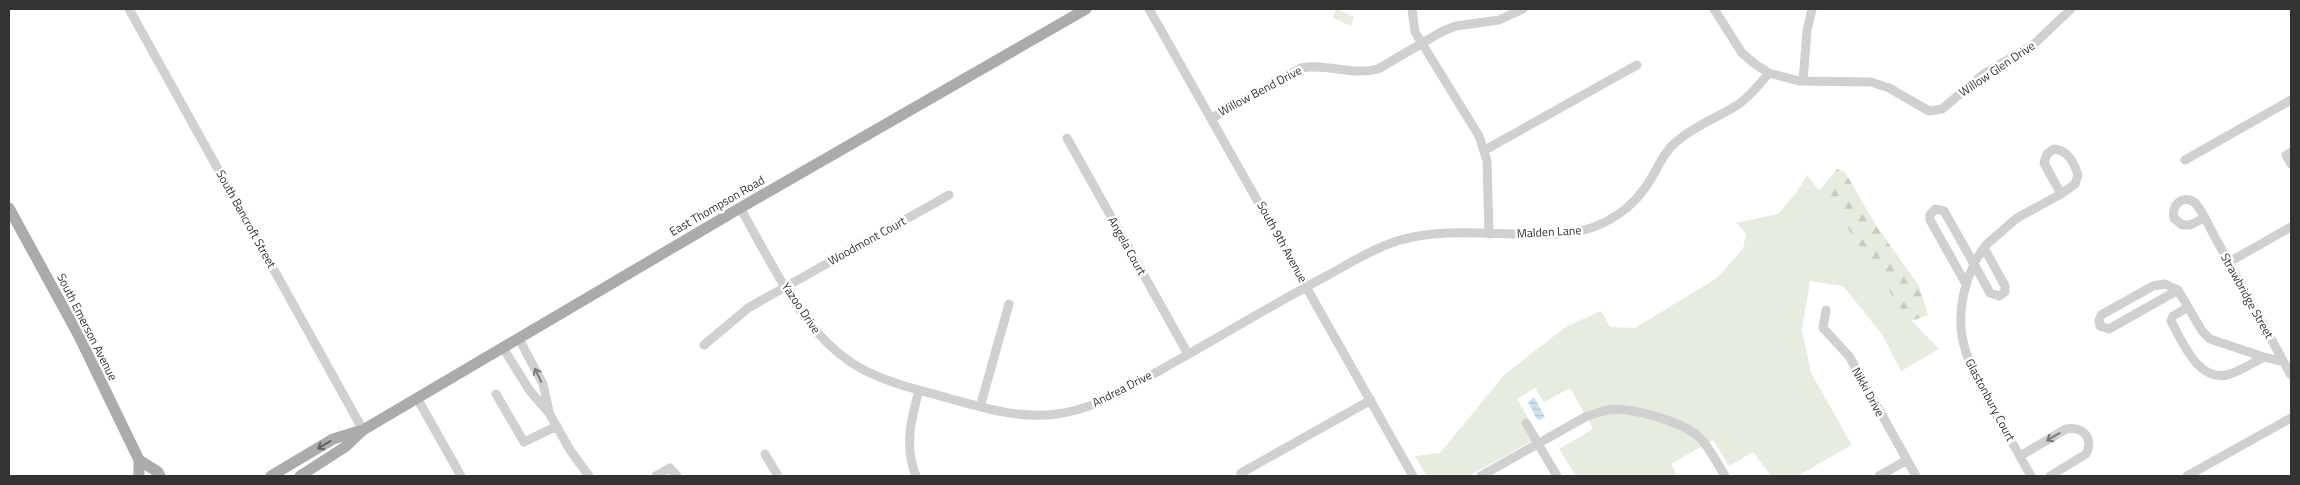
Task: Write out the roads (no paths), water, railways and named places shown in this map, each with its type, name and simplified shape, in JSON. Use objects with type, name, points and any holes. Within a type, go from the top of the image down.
[{"type":"main road","name":"East Thompson Road","points":[[300,476],[345,447],[364,430],[417,398],[740,208],[1086,9]]},
{"type":"main road","name":"South Emerson Avenue","points":[[9,208],[79,336],[139,460],[139,476]]},
{"type":"main road","name":"East Thompson Road","points":[[272,476],[333,439],[364,430]]},
{"type":"main road","name":"South Emerson Avenue","points":[[139,460],[158,472],[160,476]]},
{"type":"street","name":"South Bancroft Street","points":[[129,9],[364,430]]},
{"type":"street","name":"South 9th Avenue","points":[[1149,9],[1413,476]]},
{"type":"street","points":[[1412,9],[1413,27],[1421,43],[1479,136],[1485,150],[1489,234]]},
{"type":"street","name":"Willow Bend Drive","points":[[1212,118],[1301,68],[1317,66],[1352,72],[1368,72],[1378,69],[1421,43],[1456,26],[1499,20],[1524,9]]},
{"type":"street","name":"Willow Glen Drive","points":[[1714,9],[1740,50],[1755,64],[1769,73],[1803,81],[1872,82],[1889,88],[1929,111],[1942,109],[1985,73],[2034,44],[2071,9]]},
{"type":"street","points":[[1803,81],[1807,31],[1812,9]]},
{"type":"street","points":[[1485,150],[1637,65]]},
{"type":"street","name":"Malden Lane","points":[[1307,287],[1379,248],[1408,238],[1430,234],[1566,233],[1599,225],[1618,215],[1643,192],[1654,174],[1661,157],[1674,143],[1738,105],[1751,94],[1769,73]]},
{"type":"street","points":[[2185,160],[2291,100]]},
{"type":"street","name":"Angela Court","points":[[1067,138],[1188,354]]},
{"type":"street","name":"Glastonbury Court","points":[[2031,476],[1973,373],[1962,337],[1960,313],[1966,284],[1974,264],[1984,248],[1997,233],[2017,218],[2061,194],[2075,184],[2078,175],[2068,154],[2062,149],[2054,149],[2047,154],[2044,163],[2061,194]]},
{"type":"street","points":[[2289,153],[2291,164]]},
{"type":"street","name":"Woodmont Court","points":[[704,345],[748,308],[949,195]]},
{"type":"street","name":"Yazoo Drive","points":[[740,208],[802,314],[818,334],[842,357],[882,379],[919,390]]},
{"type":"street","points":[[1966,284],[1930,221],[1932,211],[1937,209],[1944,211],[1990,293],[1996,297],[2004,294],[2005,286],[1984,248]]},
{"type":"street","name":"Strawbridge Street","points":[[2204,218],[2291,375]]},
{"type":"street","points":[[2228,262],[2291,227]]},
{"type":"street","points":[[2178,290],[2109,329],[2100,326],[2101,315],[2153,286],[2165,284],[2178,290],[2202,331],[2210,339],[2220,344],[2284,362]]},
{"type":"street","name":"Andrea Drive","points":[[919,390],[980,407],[1022,415],[1056,414],[1072,411],[1116,395],[1307,287]]},
{"type":"street","points":[[980,407],[1009,304]]},
{"type":"street","points":[[2188,307],[2171,320],[2193,360],[2202,370],[2219,375],[2232,374],[2264,357]]},
{"type":"street","name":"Nikki Drive","points":[[1826,310],[1823,328],[1849,356],[1916,476]]},
{"type":"street","points":[[519,339],[543,384],[550,413]]},
{"type":"street","points":[[503,348],[530,391],[550,413],[589,476]]},
{"type":"street","points":[[916,476],[909,456],[908,434],[919,390]]},
{"type":"street","points":[[496,394],[524,442],[557,426]]},
{"type":"street","points":[[417,398],[461,476]]},
{"type":"street","points":[[1241,473],[1371,400]]},
{"type":"street","points":[[1481,476],[1585,417],[1600,412],[1617,410],[1677,423],[1695,434],[1707,446],[1725,476]]},
{"type":"street","points":[[2187,476],[2291,418]]},
{"type":"street","points":[[1526,423],[1557,476]]},
{"type":"street","name":"Glastonbury Court","points":[[2020,456],[2066,429],[2082,430],[2089,440],[2089,449],[2086,454],[2050,476]]},
{"type":"street","points":[[765,454],[778,476]]},
{"type":"street","points":[[1878,476],[1907,460]]},
{"type":"street","points":[[656,476],[670,468],[677,476]]},
{"type":"water","points":[[1534,397],[1545,417],[1539,420],[1536,418],[1528,402]]}]
